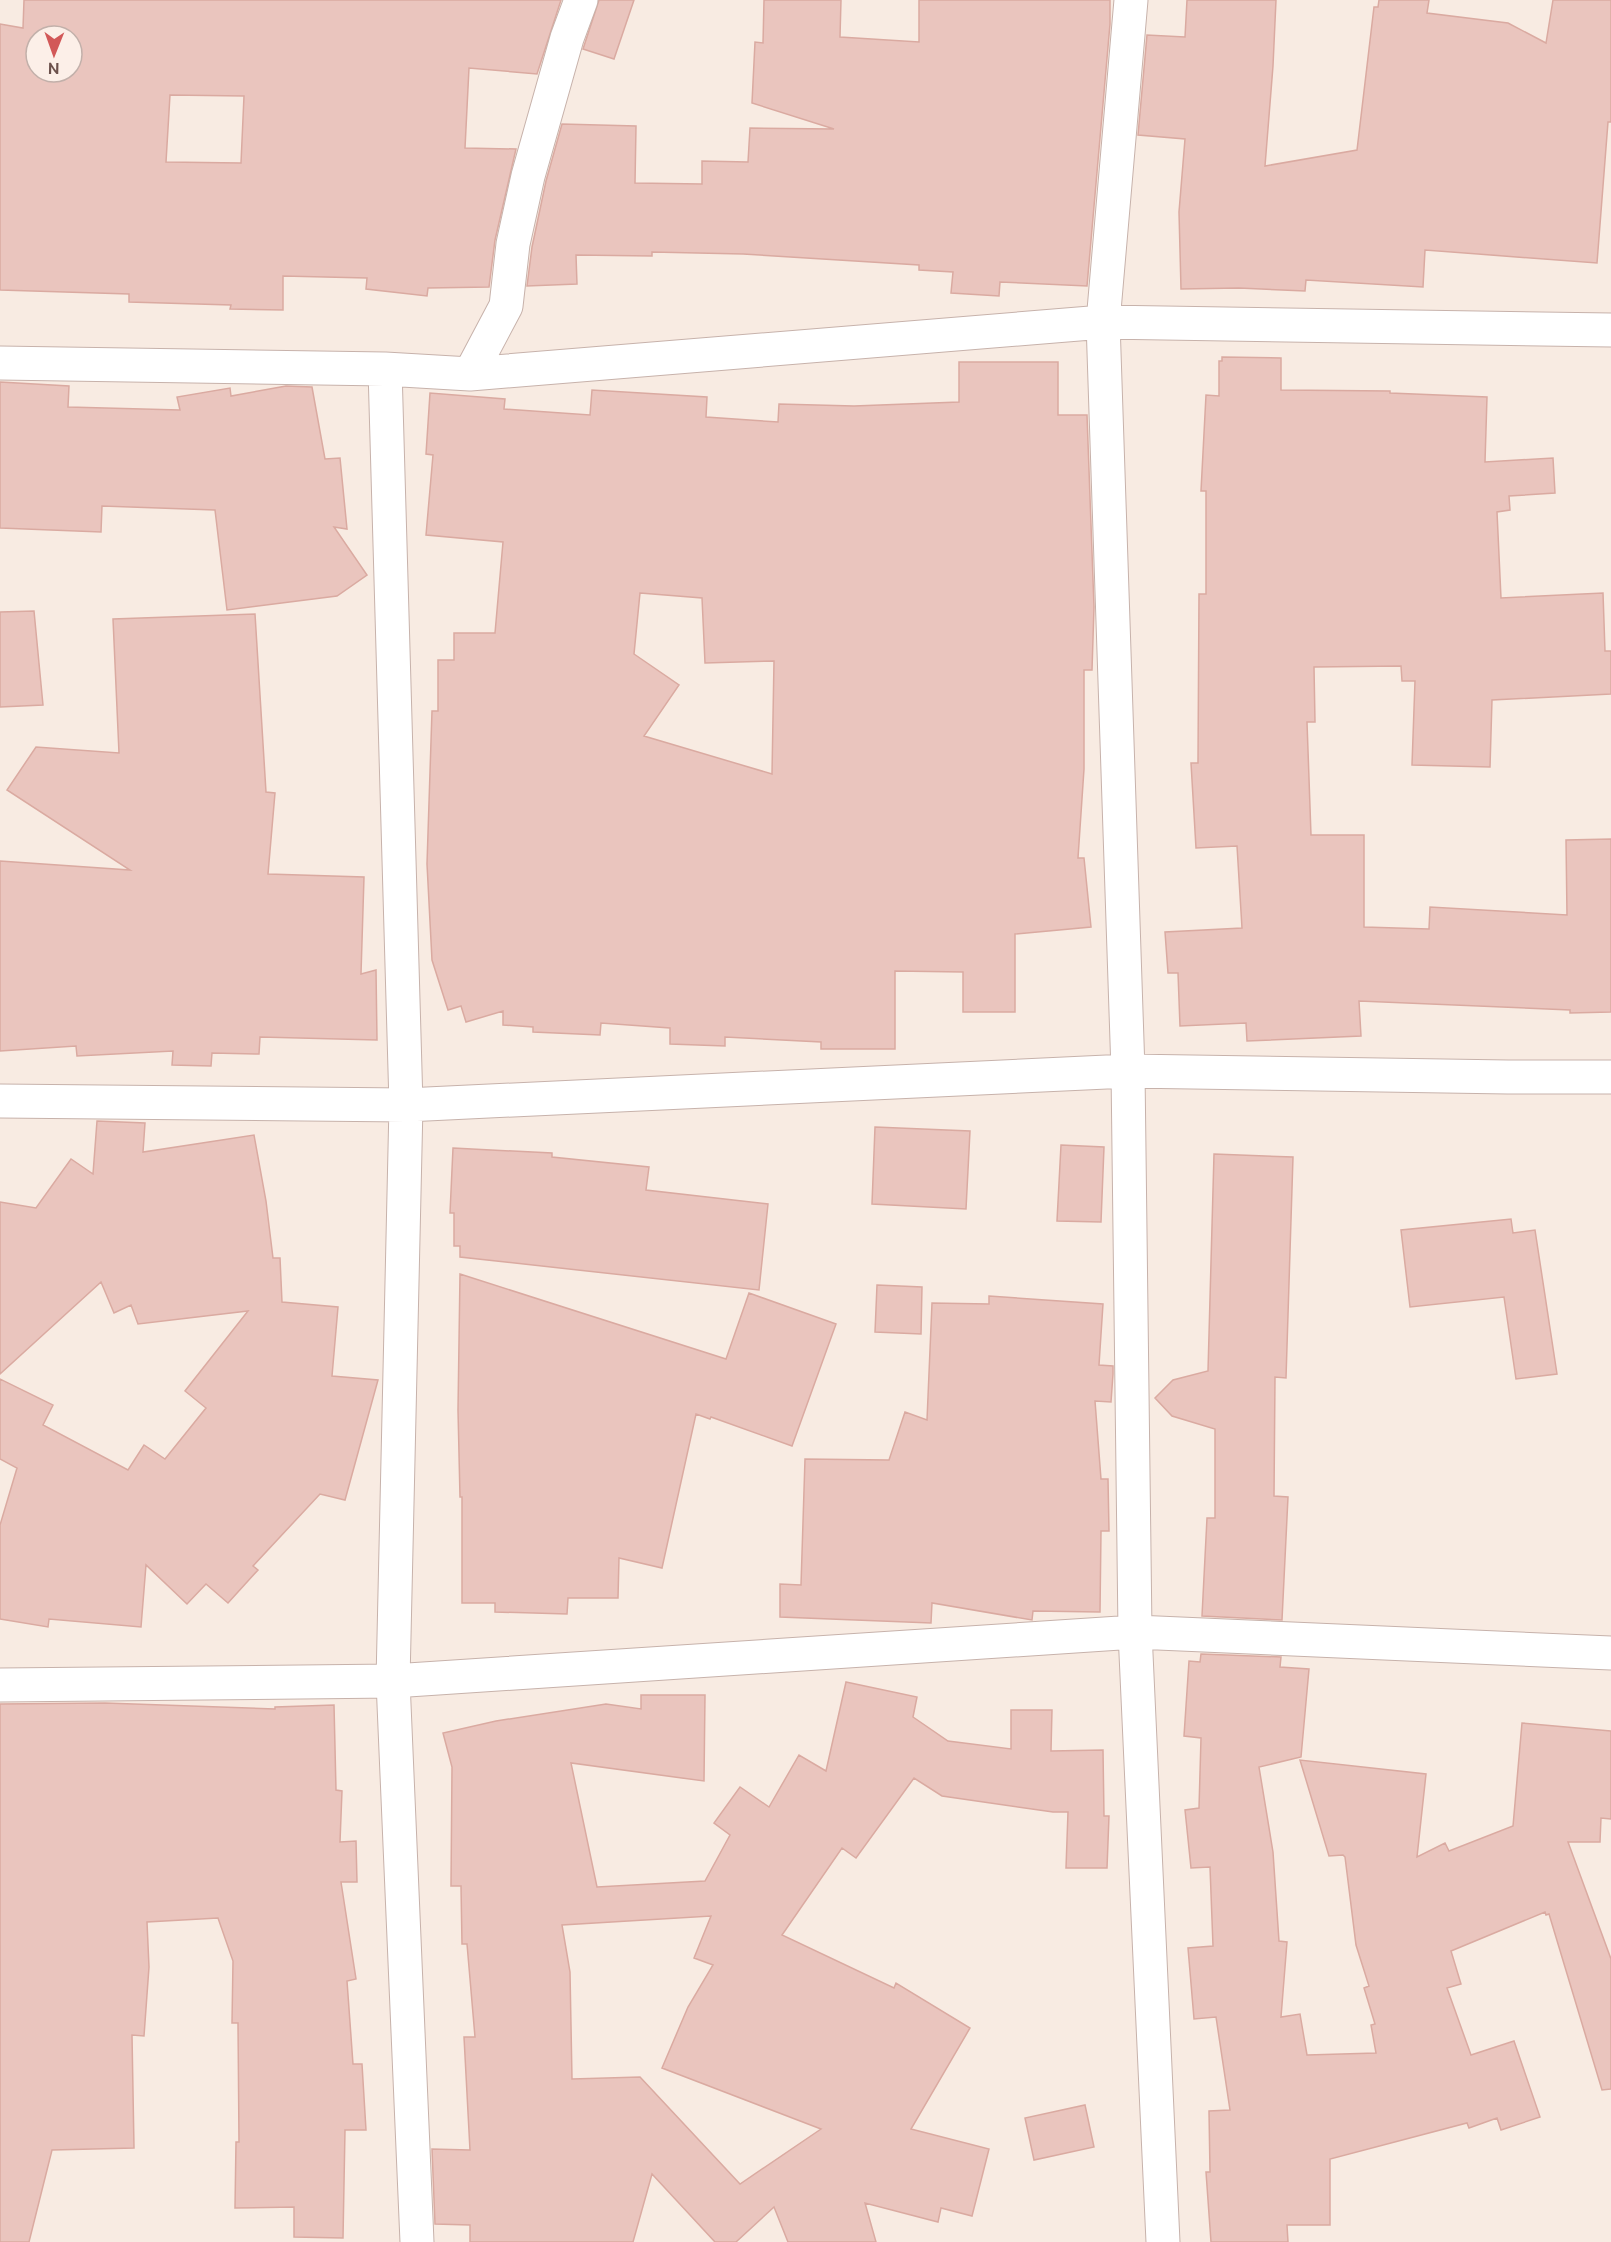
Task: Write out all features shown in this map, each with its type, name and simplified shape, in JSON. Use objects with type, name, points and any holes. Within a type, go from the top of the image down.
[{"type":"street","points":[[470,374],[506,306],[513,244],[528,176],[567,38],[581,0]]},
{"type":"street","points":[[1131,0],[1103,322],[1128,1071],[1135,1632],[1163,2242]]},
{"type":"street","points":[[0,363],[385,369],[470,374],[1103,322],[1611,330]]},
{"type":"street","points":[[385,369],[406,1105],[393,1681],[417,2242]]},
{"type":"street","points":[[0,1101],[406,1105],[1128,1071],[1611,1077]]},
{"type":"street","points":[[0,1685],[393,1681],[1135,1632],[1611,1653]]},
{"type":"building","points":[[24,0],[561,0],[537,74],[469,68],[465,148],[516,149],[495,240],[489,287],[428,288],[427,296],[366,289],[367,278],[283,276],[283,310],[230,309],[231,305],[129,302],[129,294],[0,290],[0,24],[23,28]],"holes":[[[170,95],[244,96],[241,163],[166,162]]]},
{"type":"building","points":[[599,0],[634,0],[614,59],[583,49]]},
{"type":"building","points":[[764,0],[841,0],[840,37],[919,42],[919,0],[1110,0],[1110,24],[1087,286],[1000,282],[999,296],[951,293],[953,272],[919,270],[919,265],[743,254],[652,252],[652,256],[576,255],[577,284],[527,286],[532,247],[546,181],[562,124],[636,126],[635,183],[702,184],[702,161],[748,162],[750,128],[834,129],[752,103],[755,42],[763,43]]},
{"type":"building","points":[[1187,0],[1276,0],[1265,166],[1357,150],[1374,7],[1378,7],[1379,0],[1429,0],[1427,13],[1508,23],[1546,43],[1553,0],[1611,0],[1611,122],[1608,122],[1597,263],[1425,250],[1423,287],[1306,280],[1305,291],[1239,288],[1181,289],[1179,212],[1185,139],[1138,135],[1147,35],[1185,37]]},
{"type":"building","points":[[1222,357],[1281,358],[1281,390],[1390,391],[1390,393],[1487,397],[1485,462],[1553,458],[1555,493],[1509,496],[1510,510],[1497,512],[1501,598],[1603,593],[1605,651],[1611,651],[1611,694],[1492,700],[1490,767],[1412,765],[1415,681],[1402,681],[1401,666],[1314,667],[1315,722],[1307,722],[1311,835],[1364,835],[1364,927],[1429,929],[1430,907],[1567,915],[1566,840],[1611,839],[1611,1012],[1570,1013],[1570,1010],[1359,1001],[1361,1036],[1247,1041],[1246,1023],[1180,1026],[1178,973],[1168,973],[1165,932],[1242,928],[1237,846],[1196,848],[1191,763],[1198,763],[1199,594],[1206,594],[1206,491],[1201,491],[1206,395],[1219,396],[1219,361],[1222,361]]},
{"type":"building","points":[[959,362],[1058,362],[1058,415],[1087,415],[1094,607],[1092,670],[1084,670],[1084,769],[1078,858],[1084,858],[1091,927],[1015,934],[1015,1012],[963,1012],[963,972],[895,971],[895,1049],[821,1049],[821,1042],[725,1037],[725,1046],[670,1044],[670,1028],[601,1023],[600,1035],[533,1032],[533,1027],[503,1025],[503,1011],[466,1022],[461,1006],[448,1010],[432,960],[427,864],[432,711],[438,711],[438,660],[454,660],[454,633],[495,633],[503,542],[426,535],[433,455],[426,454],[430,393],[505,399],[504,409],[590,415],[592,390],[707,397],[706,417],[778,422],[779,404],[854,406],[959,402]],"holes":[[[640,593],[702,598],[705,663],[774,661],[772,774],[644,736],[679,685],[634,654]]]},
{"type":"building","points":[[0,382],[69,386],[68,407],[180,410],[177,397],[230,388],[231,396],[286,386],[312,387],[325,459],[340,458],[347,529],[334,527],[367,575],[337,596],[227,610],[215,510],[102,506],[101,532],[0,528]]},
{"type":"building","points":[[34,611],[43,705],[0,707],[0,612]]},
{"type":"building","points":[[255,614],[266,792],[275,793],[268,874],[364,877],[361,974],[376,970],[377,1040],[260,1037],[259,1054],[212,1053],[211,1066],[172,1065],[173,1051],[77,1056],[76,1046],[0,1051],[0,861],[130,870],[7,790],[36,747],[119,753],[113,619]]},
{"type":"building","points":[[97,1121],[145,1123],[143,1152],[254,1135],[273,1258],[280,1258],[282,1302],[338,1307],[332,1376],[378,1380],[345,1500],[320,1494],[253,1566],[258,1570],[228,1603],[206,1584],[187,1604],[146,1565],[141,1627],[49,1619],[48,1627],[0,1619],[0,1525],[17,1468],[0,1459],[0,1379],[53,1405],[43,1425],[128,1470],[144,1445],[165,1459],[206,1408],[185,1391],[248,1311],[138,1324],[131,1305],[114,1313],[101,1282],[0,1374],[0,1202],[36,1208],[71,1159],[93,1174]]},
{"type":"building","points":[[875,1127],[970,1131],[966,1209],[872,1204]]},
{"type":"building","points":[[1061,1145],[1104,1147],[1101,1222],[1057,1221]]},
{"type":"building","points":[[453,1148],[552,1153],[552,1157],[649,1167],[646,1190],[768,1204],[759,1290],[460,1257],[460,1246],[454,1246],[454,1213],[450,1213]]},
{"type":"building","points":[[1214,1154],[1293,1157],[1286,1378],[1275,1377],[1274,1496],[1288,1497],[1282,1620],[1202,1616],[1207,1518],[1215,1518],[1215,1429],[1172,1416],[1155,1398],[1173,1380],[1208,1371]]},
{"type":"building","points":[[1511,1219],[1513,1233],[1535,1230],[1557,1374],[1516,1379],[1504,1297],[1410,1307],[1401,1230]]},
{"type":"building","points":[[460,1274],[726,1359],[749,1293],[836,1324],[792,1446],[711,1417],[710,1419],[696,1414],[662,1568],[619,1558],[618,1598],[568,1598],[567,1614],[495,1612],[495,1603],[462,1603],[462,1497],[460,1497],[458,1410]]},
{"type":"building","points":[[877,1285],[922,1287],[921,1334],[875,1332]]},
{"type":"building","points":[[989,1296],[1103,1304],[1099,1365],[1113,1366],[1113,1374],[1111,1402],[1095,1401],[1101,1479],[1108,1479],[1109,1531],[1101,1531],[1100,1612],[1033,1611],[1032,1620],[932,1603],[931,1623],[780,1617],[780,1584],[801,1585],[805,1459],[889,1460],[905,1412],[927,1420],[932,1303],[989,1304]]},
{"type":"building","points":[[1201,1654],[1281,1657],[1280,1667],[1309,1669],[1301,1757],[1259,1767],[1273,1852],[1279,1941],[1287,1942],[1281,2017],[1300,2014],[1307,2055],[1376,2053],[1371,2025],[1375,2024],[1364,1988],[1369,1986],[1356,1945],[1345,1857],[1343,1855],[1329,1856],[1300,1760],[1426,1774],[1417,1857],[1445,1843],[1449,1851],[1513,1826],[1522,1723],[1611,1731],[1611,1819],[1601,1818],[1600,1842],[1568,1842],[1611,1959],[1611,2089],[1602,2090],[1549,1914],[1546,1915],[1545,1912],[1451,1951],[1461,1984],[1447,1988],[1471,2055],[1514,2041],[1540,2117],[1501,2130],[1497,2118],[1469,2128],[1467,2123],[1330,2159],[1330,2225],[1287,2225],[1288,2242],[1211,2242],[1206,2172],[1210,2172],[1209,2111],[1230,2110],[1216,2017],[1194,2019],[1188,1948],[1213,1946],[1210,1867],[1191,1868],[1185,1810],[1199,1808],[1201,1738],[1184,1736],[1189,1661],[1200,1662]]},
{"type":"building","points":[[846,1682],[917,1697],[913,1717],[948,1741],[1011,1749],[1011,1710],[1052,1710],[1051,1751],[1103,1750],[1104,1816],[1109,1816],[1107,1868],[1066,1868],[1068,1812],[1053,1812],[942,1796],[914,1778],[856,1858],[842,1848],[782,1935],[894,1988],[896,1983],[970,2028],[911,2129],[989,2149],[972,2216],[941,2208],[938,2222],[865,2203],[876,2242],[788,2242],[774,2207],[736,2242],[715,2242],[652,2174],[633,2242],[470,2242],[470,2225],[435,2224],[432,2149],[470,2150],[464,2037],[475,2037],[467,1944],[462,1944],[461,1886],[451,1886],[452,1767],[443,1733],[496,1721],[606,1704],[641,1709],[641,1695],[705,1695],[704,1781],[571,1763],[597,1887],[705,1881],[730,1835],[714,1823],[740,1787],[769,1807],[799,1755],[826,1771]],"holes":[[[711,1916],[694,1958],[713,1965],[688,2007],[662,2068],[821,2129],[740,2184],[640,2077],[572,2079],[570,1972],[562,1925]]]},
{"type":"building","points":[[105,1703],[275,1709],[275,1707],[334,1705],[336,1790],[342,1791],[340,1842],[356,1841],[357,1882],[341,1882],[356,1979],[347,1981],[353,2064],[362,2064],[366,2130],[345,2130],[343,2238],[294,2237],[294,2207],[235,2208],[236,2142],[239,2142],[238,2023],[232,2023],[233,1961],[218,1918],[147,1922],[149,1967],[144,2036],[132,2035],[134,2148],[52,2150],[29,2242],[0,2242],[0,1704]]},
{"type":"building","points":[[1085,2105],[1094,2147],[1034,2160],[1025,2118]]}]
